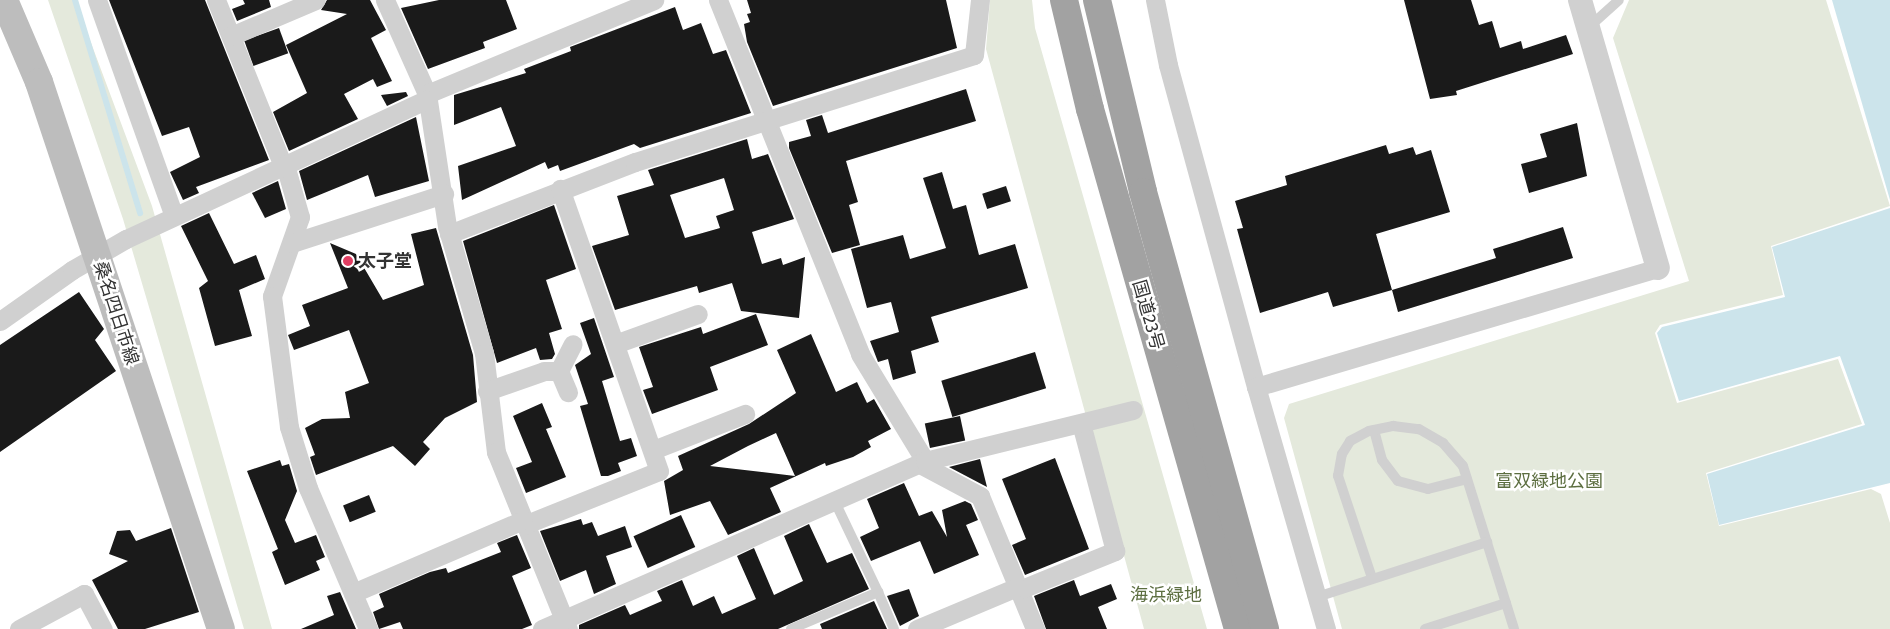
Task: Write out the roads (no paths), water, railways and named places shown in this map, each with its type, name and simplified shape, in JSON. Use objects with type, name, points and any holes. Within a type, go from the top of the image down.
[{"type":"highway","name":"国道23号","points":[[1064,0],[1090,109],[1238,629]]},
{"type":"highway","name":"国道23号","points":[[1097,0],[1143,192],[1266,629]]},
{"type":"main road","name":"桑名四日市線","points":[[4,0],[40,82],[220,629]]},
{"type":"street","points":[[98,0],[169,218]]},
{"type":"street","points":[[216,0],[284,166],[300,217],[272,296],[289,427],[308,488],[368,629]]},
{"type":"street","points":[[230,36],[316,0]]},
{"type":"street","points":[[385,0],[427,97],[449,234],[484,353],[487,391],[496,452],[566,624]]},
{"type":"street","points":[[0,321],[97,254],[126,239],[427,97],[654,0]]},
{"type":"street","points":[[718,0],[764,121],[860,354],[924,463],[980,496],[1035,629]]},
{"type":"street","points":[[449,234],[560,189],[764,121],[974,55],[980,0]]},
{"type":"street","points":[[1155,0],[1168,65],[1256,387],[1326,629]]},
{"type":"street","points":[[1256,387],[1658,268],[1580,0]]},
{"type":"street","points":[[353,593],[524,522],[659,471],[560,189]]},
{"type":"street","points":[[292,244],[444,194]]},
{"type":"street","points":[[615,344],[698,314]]},
{"type":"street","points":[[559,371],[573,344]]},
{"type":"street","points":[[487,391],[544,371],[559,371]]},
{"type":"street","points":[[559,371],[568,392]]},
{"type":"street","points":[[542,629],[566,624],[924,463],[1133,410]]},
{"type":"street","points":[[653,450],[745,414]]},
{"type":"street","points":[[918,629],[1115,551],[1082,423]]},
{"type":"street","points":[[19,629],[84,594],[103,629]]},
{"type":"lane","points":[[1588,28],[1619,0]]},
{"type":"lane","points":[[1372,578],[1338,476],[1350,441],[1374,430],[1393,426],[1419,429],[1443,442],[1463,466],[1514,629]]},
{"type":"lane","points":[[1374,430],[1382,460],[1398,481],[1428,489],[1467,479]]},
{"type":"lane","points":[[835,502],[894,629]]},
{"type":"lane","points":[[1317,597],[1487,542]]},
{"type":"lane","points":[[791,629],[878,592]]},
{"type":"lane","points":[[1425,629],[1506,603]]},
{"type":"water","points":[[1832,0],[1890,0],[1890,200]]},
{"type":"water","points":[[1890,208],[1890,483],[1719,525],[1707,474],[1865,425],[1840,356],[1679,401],[1657,333],[1662,327],[1785,297],[1772,247]]},
{"type":"waterway","points":[[75,0],[140,213]]},
{"type":"place","name":"太子堂","points":[[348,261]]},
{"type":"park label","name":"富双緑地公園","points":[[1549,481]]},
{"type":"park label","name":"海浜緑地","points":[[1166,595]]}]
